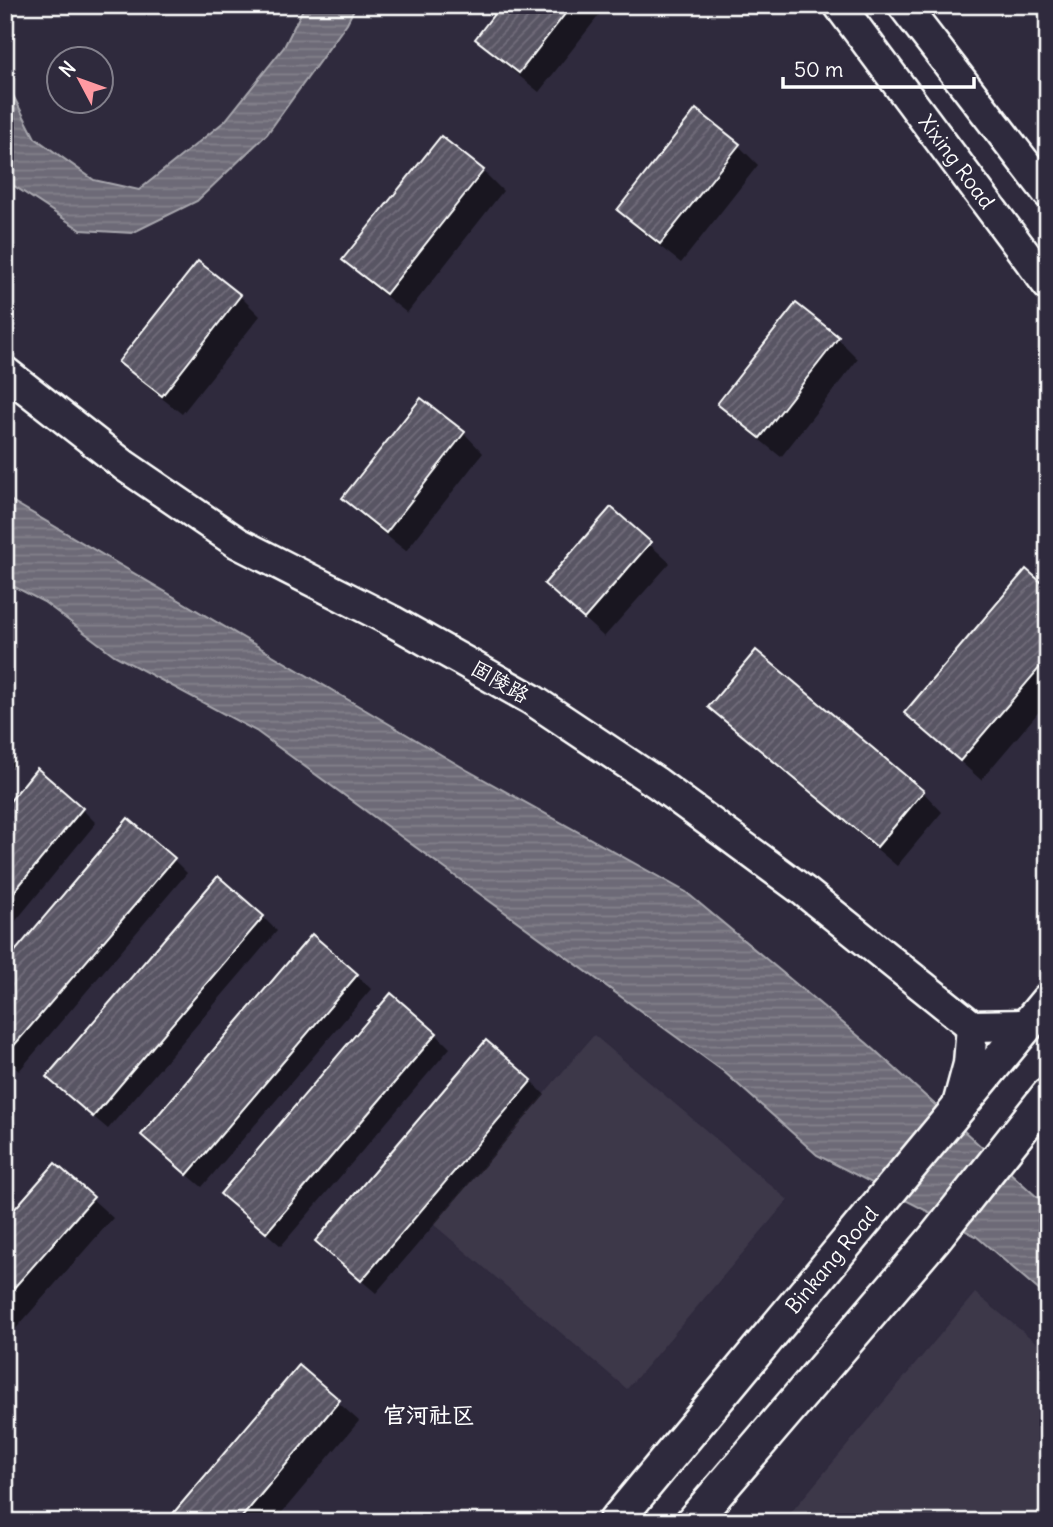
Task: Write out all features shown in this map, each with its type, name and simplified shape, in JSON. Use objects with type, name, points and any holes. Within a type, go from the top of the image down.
[{"type":"main road","name":"Binkang Road","points":[[615,1522],[869,1218],[958,1105],[1048,1000]]},
{"type":"main road","points":[[692,1522],[934,1239],[1048,1095]]},
{"type":"street","name":"Xixing Road","points":[[839,5],[1048,285]]},
{"type":"street","points":[[903,5],[1048,193]]},
{"type":"street","name":"固陵路","points":[[5,372],[125,466],[238,542],[393,621],[531,699],[657,783],[805,892],[972,1026]]},
{"type":"street","points":[[958,1105],[969,1064],[972,1026],[1026,1025]]},
{"type":"shaded area","points":[[305,5],[356,5],[347,23],[267,134],[197,201],[132,233],[81,230],[14,186],[5,190],[5,80],[35,138],[94,180],[139,190],[225,121],[284,47]]},
{"type":"shaded area","points":[[5,497],[467,770],[686,892],[868,1044],[1048,1207],[1048,1298],[976,1236],[817,1155],[723,1071],[256,731],[114,655],[44,602],[5,582]]},
{"type":"shaded area","points":[[594,1035],[788,1200],[627,1389],[433,1224]]},
{"type":"shaded area","points":[[975,1293],[1048,1352],[1048,1522],[783,1522]]},
{"type":"building","points":[[501,5],[572,5],[519,73],[475,39]]},
{"type":"building","points":[[696,109],[740,144],[660,244],[617,210]]},
{"type":"building","points":[[441,136],[484,170],[386,294],[342,260]]},
{"type":"building","points":[[198,261],[241,295],[162,396],[118,362]]},
{"type":"building","points":[[796,303],[839,337],[760,438],[717,404]]},
{"type":"building","points":[[421,398],[465,432],[386,533],[342,498]]},
{"type":"building","points":[[611,507],[651,542],[584,619],[544,584]]},
{"type":"building","points":[[1026,569],[1048,588],[1048,658],[960,761],[904,713]]},
{"type":"building","points":[[756,650],[924,791],[877,847],[708,707]]},
{"type":"building","points":[[37,768],[83,808],[5,903],[5,807]]},
{"type":"building","points":[[128,818],[175,858],[5,1056],[5,963]]},
{"type":"building","points":[[218,876],[264,916],[93,1117],[46,1077]]},
{"type":"building","points":[[312,934],[358,974],[187,1175],[141,1135]]},
{"type":"building","points":[[391,993],[437,1033],[266,1233],[220,1194]]},
{"type":"building","points":[[486,1040],[532,1080],[361,1281],[315,1241]]},
{"type":"building","points":[[55,1163],[94,1197],[5,1298],[5,1220]]},
{"type":"building","points":[[299,1365],[340,1400],[238,1522],[176,1522],[170,1517]]},
{"type":"district","name":"官河社区","points":[[429,1415]]}]
